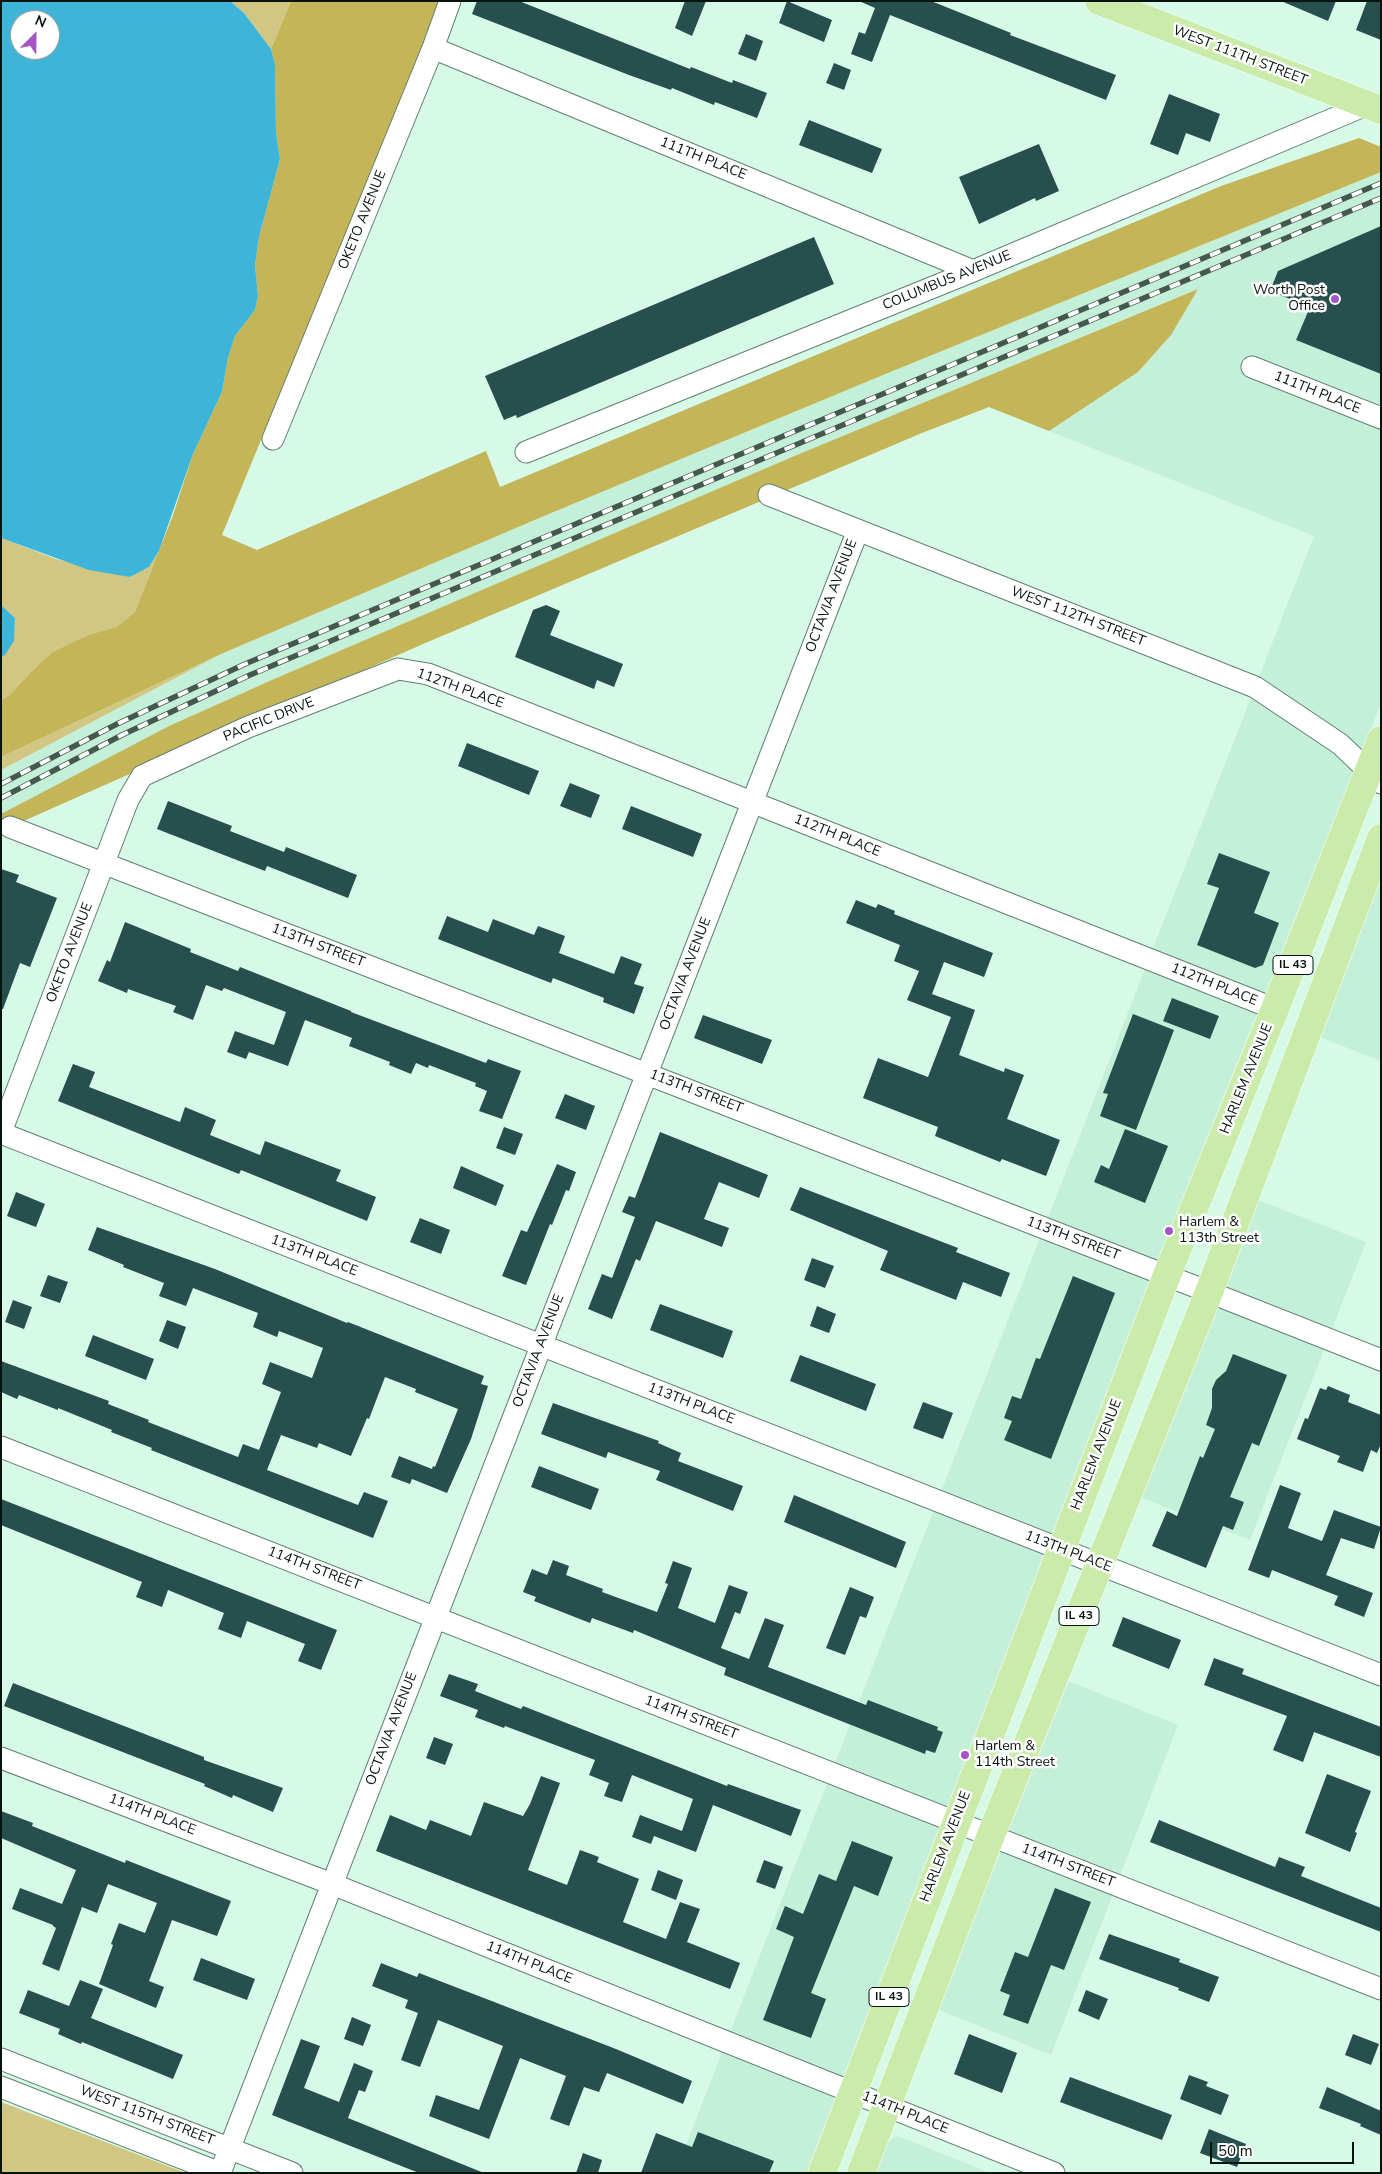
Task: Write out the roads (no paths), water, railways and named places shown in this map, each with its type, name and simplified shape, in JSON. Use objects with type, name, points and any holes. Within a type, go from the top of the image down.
[{"type":"main road","name":"WEST 111TH STREET","points":[[1098,1],[1374,107]]},
{"type":"main road","name":"HARLEM AVENUE","points":[[822,2173],[1167,1275],[1275,1009],[1375,776],[1381,740]]},
{"type":"main road","name":"IL 43","points":[[861,2173],[991,1835],[1209,1292],[1381,838]]},
{"type":"street","name":"OKETO AVENUE","points":[[273,438],[433,48],[450,1]]},
{"type":"street","name":"111TH PLACE","points":[[433,48],[973,271]]},
{"type":"street","name":"COLUMBUS AVENUE","points":[[526,452],[1374,107]]},
{"type":"street","name":"111TH PLACE","points":[[1252,367],[1381,418]]},
{"type":"street","name":"WEST 112TH STREET","points":[[769,496],[1255,687],[1340,744],[1375,776]]},
{"type":"street","name":"OCTAVIA AVENUE","points":[[220,2173],[858,530]]},
{"type":"street","name":"112TH PLACE","points":[[398,669],[428,674],[1275,1009]]},
{"type":"street","name":"PACIFIC DRIVE","points":[[142,776],[248,727],[398,669]]},
{"type":"street","name":"OKETO AVENUE","points":[[1,1132],[128,800],[142,776]]},
{"type":"street","name":"113TH STREET","points":[[10,827],[1167,1275],[1381,1360]]},
{"type":"street","name":"113TH PLACE","points":[[1,1132],[1381,1675]]},
{"type":"street","name":"114TH STREET","points":[[1,1446],[1381,1989]]},
{"type":"street","name":"114TH PLACE","points":[[1,1758],[332,1884],[1054,2173]]},
{"type":"street","name":"WEST 115TH STREET","points":[[1,2059],[292,2173]]},
{"type":"street","name":"WEST 115TH STREET","points":[[1,2087],[220,2173]]},
{"type":"water","points":[[1,1],[230,1],[244,13],[271,49],[275,64],[276,133],[280,159],[259,237],[255,265],[258,296],[255,310],[235,336],[228,358],[222,392],[193,454],[159,551],[149,567],[130,577],[89,570],[1,538]]},
{"type":"water","points":[[1,605],[15,618],[14,641],[5,655],[1,657]]},
{"type":"railway","points":[[1,784],[117,724],[245,664],[1381,183]]},
{"type":"railway","points":[[1,798],[122,735],[250,675],[1381,198]]},
{"type":"place","name":"Worth Post Office","points":[[1335,299]]},
{"type":"place","name":"Harlem & 113th Street","points":[[1169,1231]]},
{"type":"place","name":"Harlem & 114th Street","points":[[965,1755]]}]
